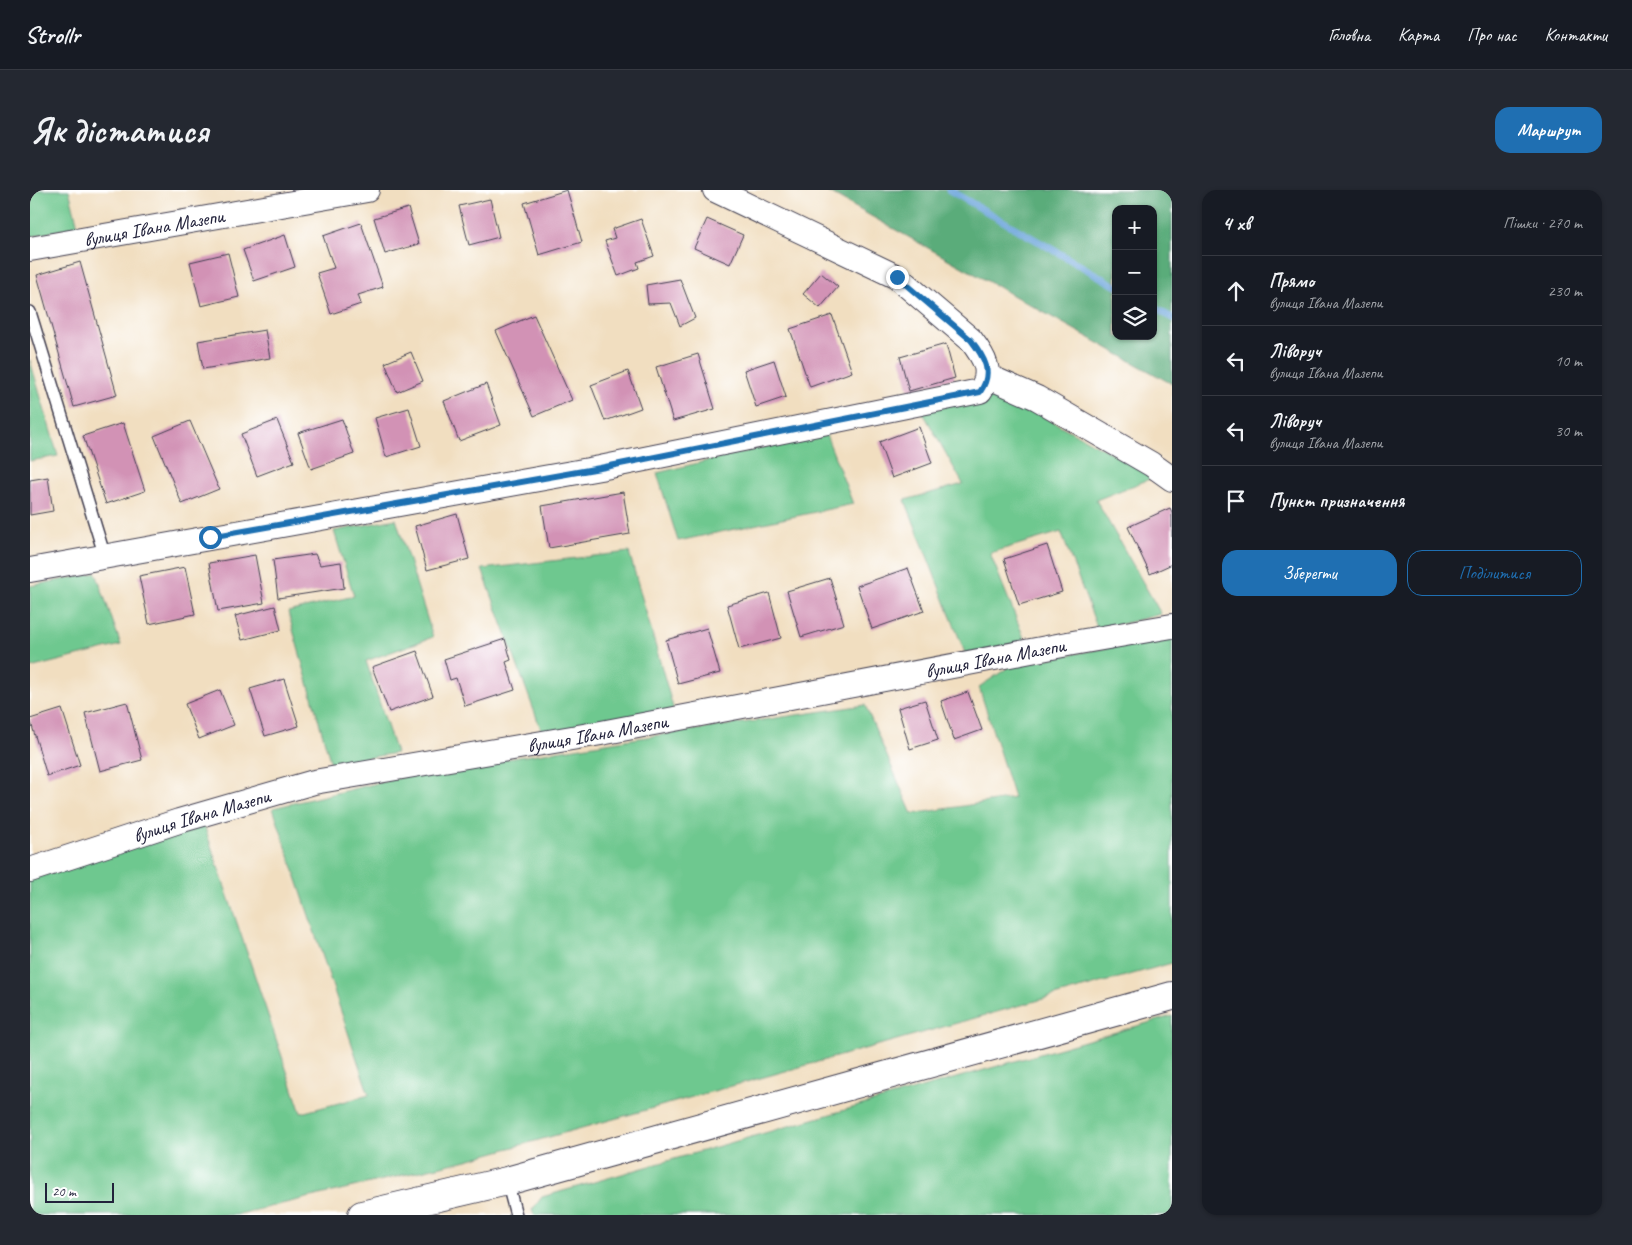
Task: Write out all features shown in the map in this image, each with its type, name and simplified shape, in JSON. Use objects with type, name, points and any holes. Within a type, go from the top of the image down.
[{"type":"highway","points":[[362,1215],[507,1181],[1172,996]]},
{"type":"street","name":"вулиця Івана Мазепи","points":[[30,249],[367,190]]},
{"type":"street","points":[[30,570],[600,468],[980,392],[985,384],[987,367],[979,351],[971,340],[897,277],[715,190]]},
{"type":"street","points":[[987,376],[1036,398],[1151,464],[1172,479]]},
{"type":"street","name":"вулиця Івана Мазепи","points":[[30,870],[179,821],[314,782],[610,732],[1072,643],[1172,626]]},
{"type":"lane","points":[[30,312],[104,557]]},
{"type":"lane","points":[[507,1181],[516,1215]]},
{"type":"green space","points":[[30,190],[69,190],[78,226],[30,237]]},
{"type":"green space","points":[[824,190],[1172,190],[1172,384]]},
{"type":"green space","points":[[30,360],[58,456],[30,461]]},
{"type":"green space","points":[[1002,394],[1155,477],[1096,500],[1161,614],[1098,630],[1061,532],[990,553],[1026,643],[967,658],[905,500],[963,484],[921,409]]},
{"type":"green space","points":[[825,432],[853,504],[678,541],[657,473]]},
{"type":"green space","points":[[396,519],[433,637],[366,661],[396,753],[331,764],[288,612],[354,596],[334,531]]},
{"type":"green space","points":[[629,552],[674,711],[543,735],[482,569]]},
{"type":"green space","points":[[96,573],[121,645],[30,668],[30,586]]},
{"type":"green space","points":[[1172,636],[1172,963],[467,1160],[235,1215],[30,1215],[30,879],[204,825],[301,1113],[369,1095],[273,808],[420,773],[619,741],[865,705],[912,814],[1014,798],[979,687],[1012,665]]},
{"type":"green space","points":[[1172,1016],[1172,1215],[534,1215],[532,1210],[542,1197]]},
{"type":"building","points":[[567,190],[582,242],[539,255],[524,203]]},
{"type":"building","points":[[490,199],[499,237],[469,245],[459,206]]},
{"type":"building","points":[[408,208],[419,244],[385,254],[374,218]]},
{"type":"building","points":[[641,219],[654,256],[637,262],[639,268],[618,276],[605,241],[615,238],[612,229]]},
{"type":"building","points":[[707,219],[743,235],[730,264],[694,248]]},
{"type":"building","points":[[361,223],[383,287],[358,295],[361,304],[331,314],[317,273],[334,268],[323,236]]},
{"type":"building","points":[[285,235],[295,267],[254,281],[243,250]]},
{"type":"building","points":[[228,253],[239,297],[201,306],[190,262]]},
{"type":"building","points":[[80,262],[117,395],[74,407],[37,275]]},
{"type":"building","points":[[821,273],[838,287],[820,308],[803,294]]},
{"type":"building","points":[[680,279],[695,318],[680,326],[671,303],[648,304],[646,285]]},
{"type":"building","points":[[534,315],[572,400],[534,416],[496,331]]},
{"type":"building","points":[[832,315],[852,372],[810,387],[790,329]]},
{"type":"building","points":[[265,330],[270,358],[203,369],[198,341]]},
{"type":"building","points":[[946,344],[955,378],[909,391],[900,357]]},
{"type":"building","points":[[411,352],[423,381],[397,392],[385,363]]},
{"type":"building","points":[[698,354],[715,409],[673,421],[656,367]]},
{"type":"building","points":[[774,360],[786,397],[756,407],[744,370]]},
{"type":"building","points":[[628,371],[641,408],[605,421],[591,385]]},
{"type":"building","points":[[486,384],[501,425],[459,441],[444,401]]},
{"type":"building","points":[[409,408],[421,446],[386,457],[375,418]]},
{"type":"building","points":[[342,419],[354,454],[311,469],[298,433]]},
{"type":"building","points":[[277,420],[294,462],[257,476],[241,434]]},
{"type":"building","points":[[190,421],[219,489],[182,504],[154,436]]},
{"type":"building","points":[[123,423],[145,491],[106,504],[83,436]]},
{"type":"building","points":[[919,427],[932,463],[892,478],[879,442]]},
{"type":"building","points":[[48,477],[53,511],[30,515],[30,480]]},
{"type":"building","points":[[623,492],[630,534],[549,548],[542,506]]},
{"type":"building","points":[[1170,508],[1172,512],[1172,564],[1150,574],[1128,527]]},
{"type":"building","points":[[457,514],[469,559],[427,570],[415,526]]},
{"type":"building","points":[[1047,545],[1062,592],[1019,605],[1004,559]]},
{"type":"building","points":[[315,554],[320,565],[341,562],[344,588],[278,598],[273,560]]},
{"type":"building","points":[[255,555],[264,603],[218,611],[209,563]]},
{"type":"building","points":[[185,567],[195,614],[149,624],[139,576]]},
{"type":"building","points":[[908,568],[924,611],[872,629],[857,586]]},
{"type":"building","points":[[830,578],[844,624],[801,637],[787,591]]},
{"type":"building","points":[[769,593],[781,638],[739,649],[727,605]]},
{"type":"building","points":[[275,606],[281,630],[242,640],[235,616]]},
{"type":"building","points":[[707,628],[720,673],[678,684],[666,640]]},
{"type":"building","points":[[505,639],[511,660],[506,662],[515,690],[465,706],[456,678],[450,680],[444,659]]},
{"type":"building","points":[[417,651],[433,696],[389,712],[372,667]]},
{"type":"building","points":[[284,679],[299,726],[265,736],[250,689]]},
{"type":"building","points":[[220,690],[234,725],[199,739],[185,704]]},
{"type":"building","points":[[968,692],[982,730],[954,740],[941,701]]},
{"type":"building","points":[[925,700],[938,740],[910,749],[898,708]]},
{"type":"building","points":[[127,702],[142,760],[100,771],[85,713]]},
{"type":"building","points":[[62,709],[80,765],[47,776],[30,719]]},
{"type":"waterway","points":[[949,190],[1112,284]]},
{"type":"waterway","points":[[1157,309],[1172,318]]},
{"type":"route","points":[[210,537],[600,468],[980,392],[985,384],[987,367],[979,351],[971,340],[897,277]]}]
